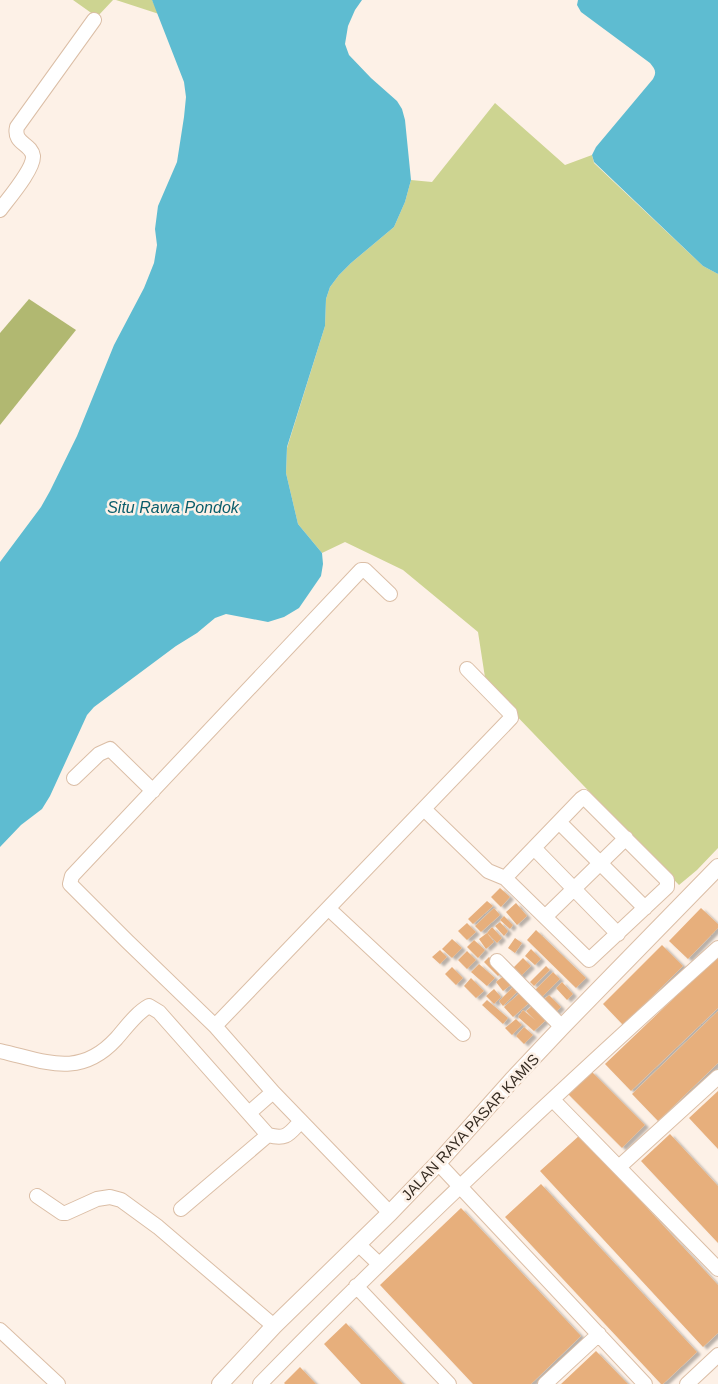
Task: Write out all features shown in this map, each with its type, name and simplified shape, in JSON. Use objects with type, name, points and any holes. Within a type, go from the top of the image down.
[{"type":"main road","name":"JALAN RAYA PASAR KAMIS","points":[[220,1384],[274,1326],[390,1213],[562,1027],[718,867]]},
{"type":"lane","points":[[0,210],[28,170],[32,160],[33,154],[31,150],[18,138],[17,127],[94,20]]},
{"type":"lane","points":[[390,594],[365,570],[361,570],[72,876],[70,884],[215,1026],[301,1121],[390,1213]]},
{"type":"lane","points":[[215,1026],[511,718],[510,713],[467,668]]},
{"type":"lane","points":[[74,778],[99,754],[110,749],[152,791]]},
{"type":"lane","points":[[424,809],[488,871],[505,878],[590,960],[668,884],[667,880],[626,838],[584,798],[505,878]]},
{"type":"lane","points":[[559,822],[645,908]]},
{"type":"lane","points":[[545,917],[626,838]]},
{"type":"lane","points":[[534,848],[618,934]]},
{"type":"lane","points":[[329,908],[462,1034]]},
{"type":"lane","points":[[262,1383],[356,1286],[460,1186],[553,1100],[580,1072],[718,948]]},
{"type":"lane","points":[[496,961],[562,1027]]},
{"type":"lane","points":[[0,1051],[61,1065],[72,1065],[97,1056],[106,1050],[149,1006],[159,1012],[268,1135],[279,1138],[288,1136],[301,1121]]},
{"type":"lane","points":[[619,1167],[718,1077]]},
{"type":"lane","points":[[249,1114],[274,1092]]},
{"type":"lane","points":[[553,1100],[718,1269]]},
{"type":"lane","points":[[181,1209],[268,1135]]},
{"type":"lane","points":[[438,1163],[645,1384]]},
{"type":"lane","points":[[38,1196],[66,1213],[97,1199],[110,1197],[121,1200],[158,1227],[274,1326]]},
{"type":"lane","points":[[358,1244],[379,1264]]},
{"type":"lane","points":[[356,1286],[449,1384]]},
{"type":"lane","points":[[0,1330],[58,1384]]},
{"type":"lane","points":[[545,1384],[599,1334]]},
{"type":"lane","points":[[687,1384],[718,1355]]},
{"type":"green space","points":[[73,0],[113,0],[97,17]]},
{"type":"green space","points":[[116,0],[152,0],[159,14]]},
{"type":"green space","points":[[495,103],[565,165],[592,155],[594,163],[614,182],[703,266],[718,274],[718,848],[697,870],[679,885],[486,684],[478,632],[403,570],[345,542],[322,553],[298,524],[286,473],[287,448],[325,326],[326,299],[330,287],[351,263],[394,227],[405,202],[411,180],[432,182]]},
{"type":"green space","points":[[29,299],[76,330],[0,425],[0,333]]},
{"type":"water","name":"Situ Rawa Pondok","points":[[152,0],[362,0],[348,26],[345,44],[349,55],[397,101],[402,109],[405,120],[411,180],[405,202],[394,227],[351,263],[330,287],[326,299],[325,326],[287,447],[286,473],[298,524],[322,553],[321,576],[299,608],[284,617],[268,622],[226,614],[215,618],[94,707],[87,715],[50,796],[42,809],[21,825],[0,847],[0,562],[41,507],[50,491],[77,436],[114,345],[144,288],[154,263],[157,245],[155,229],[158,206],[177,162],[186,97],[184,82]]},
{"type":"water","points":[[578,0],[718,0],[718,274],[703,266],[594,162],[592,155],[596,147],[653,79],[655,72],[650,63],[581,12],[577,5]]},
{"type":"building","points":[[500,888],[510,897],[501,907],[491,897]]},
{"type":"building","points":[[487,901],[493,906],[473,924],[468,919]]},
{"type":"building","points":[[516,903],[527,916],[517,925],[506,912]]},
{"type":"building","points":[[494,908],[500,915],[481,932],[475,926]]},
{"type":"building","points":[[701,908],[718,924],[718,928],[688,959],[669,941]]},
{"type":"building","points":[[504,916],[513,925],[510,929],[500,920]]},
{"type":"building","points":[[500,922],[508,931],[504,936],[495,926]]},
{"type":"building","points":[[467,923],[476,932],[467,940],[458,931]]},
{"type":"building","points":[[492,927],[502,938],[497,943],[487,933]]},
{"type":"building","points":[[536,930],[586,978],[576,988],[527,940]]},
{"type":"building","points":[[487,933],[494,942],[486,949],[479,939]]},
{"type":"building","points":[[515,938],[522,943],[515,953],[508,948]]},
{"type":"building","points":[[452,939],[462,948],[452,958],[442,949]]},
{"type":"building","points":[[474,940],[485,950],[478,958],[467,947]]},
{"type":"building","points":[[662,945],[683,966],[623,1025],[603,1004]]},
{"type":"building","points":[[531,949],[541,959],[535,965],[525,956]]},
{"type":"building","points":[[440,950],[447,957],[440,964],[432,957]]},
{"type":"building","points":[[467,951],[476,960],[467,969],[458,960]]},
{"type":"building","points":[[718,956],[718,1008],[631,1091],[605,1064]]},
{"type":"building","points":[[489,957],[503,971],[498,976],[484,962]]},
{"type":"building","points":[[523,958],[531,966],[519,978],[511,970]]},
{"type":"building","points":[[479,964],[495,978],[487,986],[471,972]]},
{"type":"building","points":[[546,966],[550,970],[534,986],[530,982]]},
{"type":"building","points":[[452,967],[463,978],[456,985],[445,974]]},
{"type":"building","points":[[553,972],[560,979],[540,999],[533,992]]},
{"type":"building","points":[[506,974],[513,983],[503,991],[496,982]]},
{"type":"building","points":[[471,978],[484,991],[476,998],[464,986]]},
{"type":"building","points":[[562,982],[573,994],[567,1000],[556,988]]},
{"type":"building","points":[[515,985],[520,989],[503,1006],[499,1001]]},
{"type":"building","points":[[494,989],[501,997],[494,1004],[486,996]]},
{"type":"building","points":[[521,992],[530,1002],[513,1017],[504,1007]]},
{"type":"building","points":[[549,995],[561,1007],[554,1014],[542,1001]]},
{"type":"building","points":[[487,1000],[508,1018],[503,1024],[482,1005]]},
{"type":"building","points":[[532,1006],[546,1020],[534,1031],[518,1017],[523,1010],[536,1021],[526,1011]]},
{"type":"building","points":[[718,1011],[718,1063],[658,1121],[632,1094]]},
{"type":"building","points":[[516,1019],[522,1025],[512,1035],[505,1028]]},
{"type":"building","points":[[524,1027],[533,1035],[524,1044],[516,1036]]},
{"type":"building","points":[[591,1071],[645,1125],[622,1148],[568,1094]]},
{"type":"building","points":[[718,1091],[718,1149],[689,1118]]},
{"type":"building","points":[[670,1134],[718,1186],[718,1243],[641,1161]]},
{"type":"building","points":[[580,1135],[718,1285],[718,1333],[703,1347],[540,1171]]},
{"type":"building","points":[[541,1184],[697,1352],[663,1384],[505,1217]]},
{"type":"building","points":[[461,1208],[581,1336],[531,1384],[473,1384],[380,1285]]},
{"type":"building","points":[[346,1323],[403,1384],[361,1384],[324,1344]]},
{"type":"building","points":[[596,1351],[628,1384],[561,1384]]},
{"type":"building","points":[[300,1367],[316,1384],[284,1383]]}]
